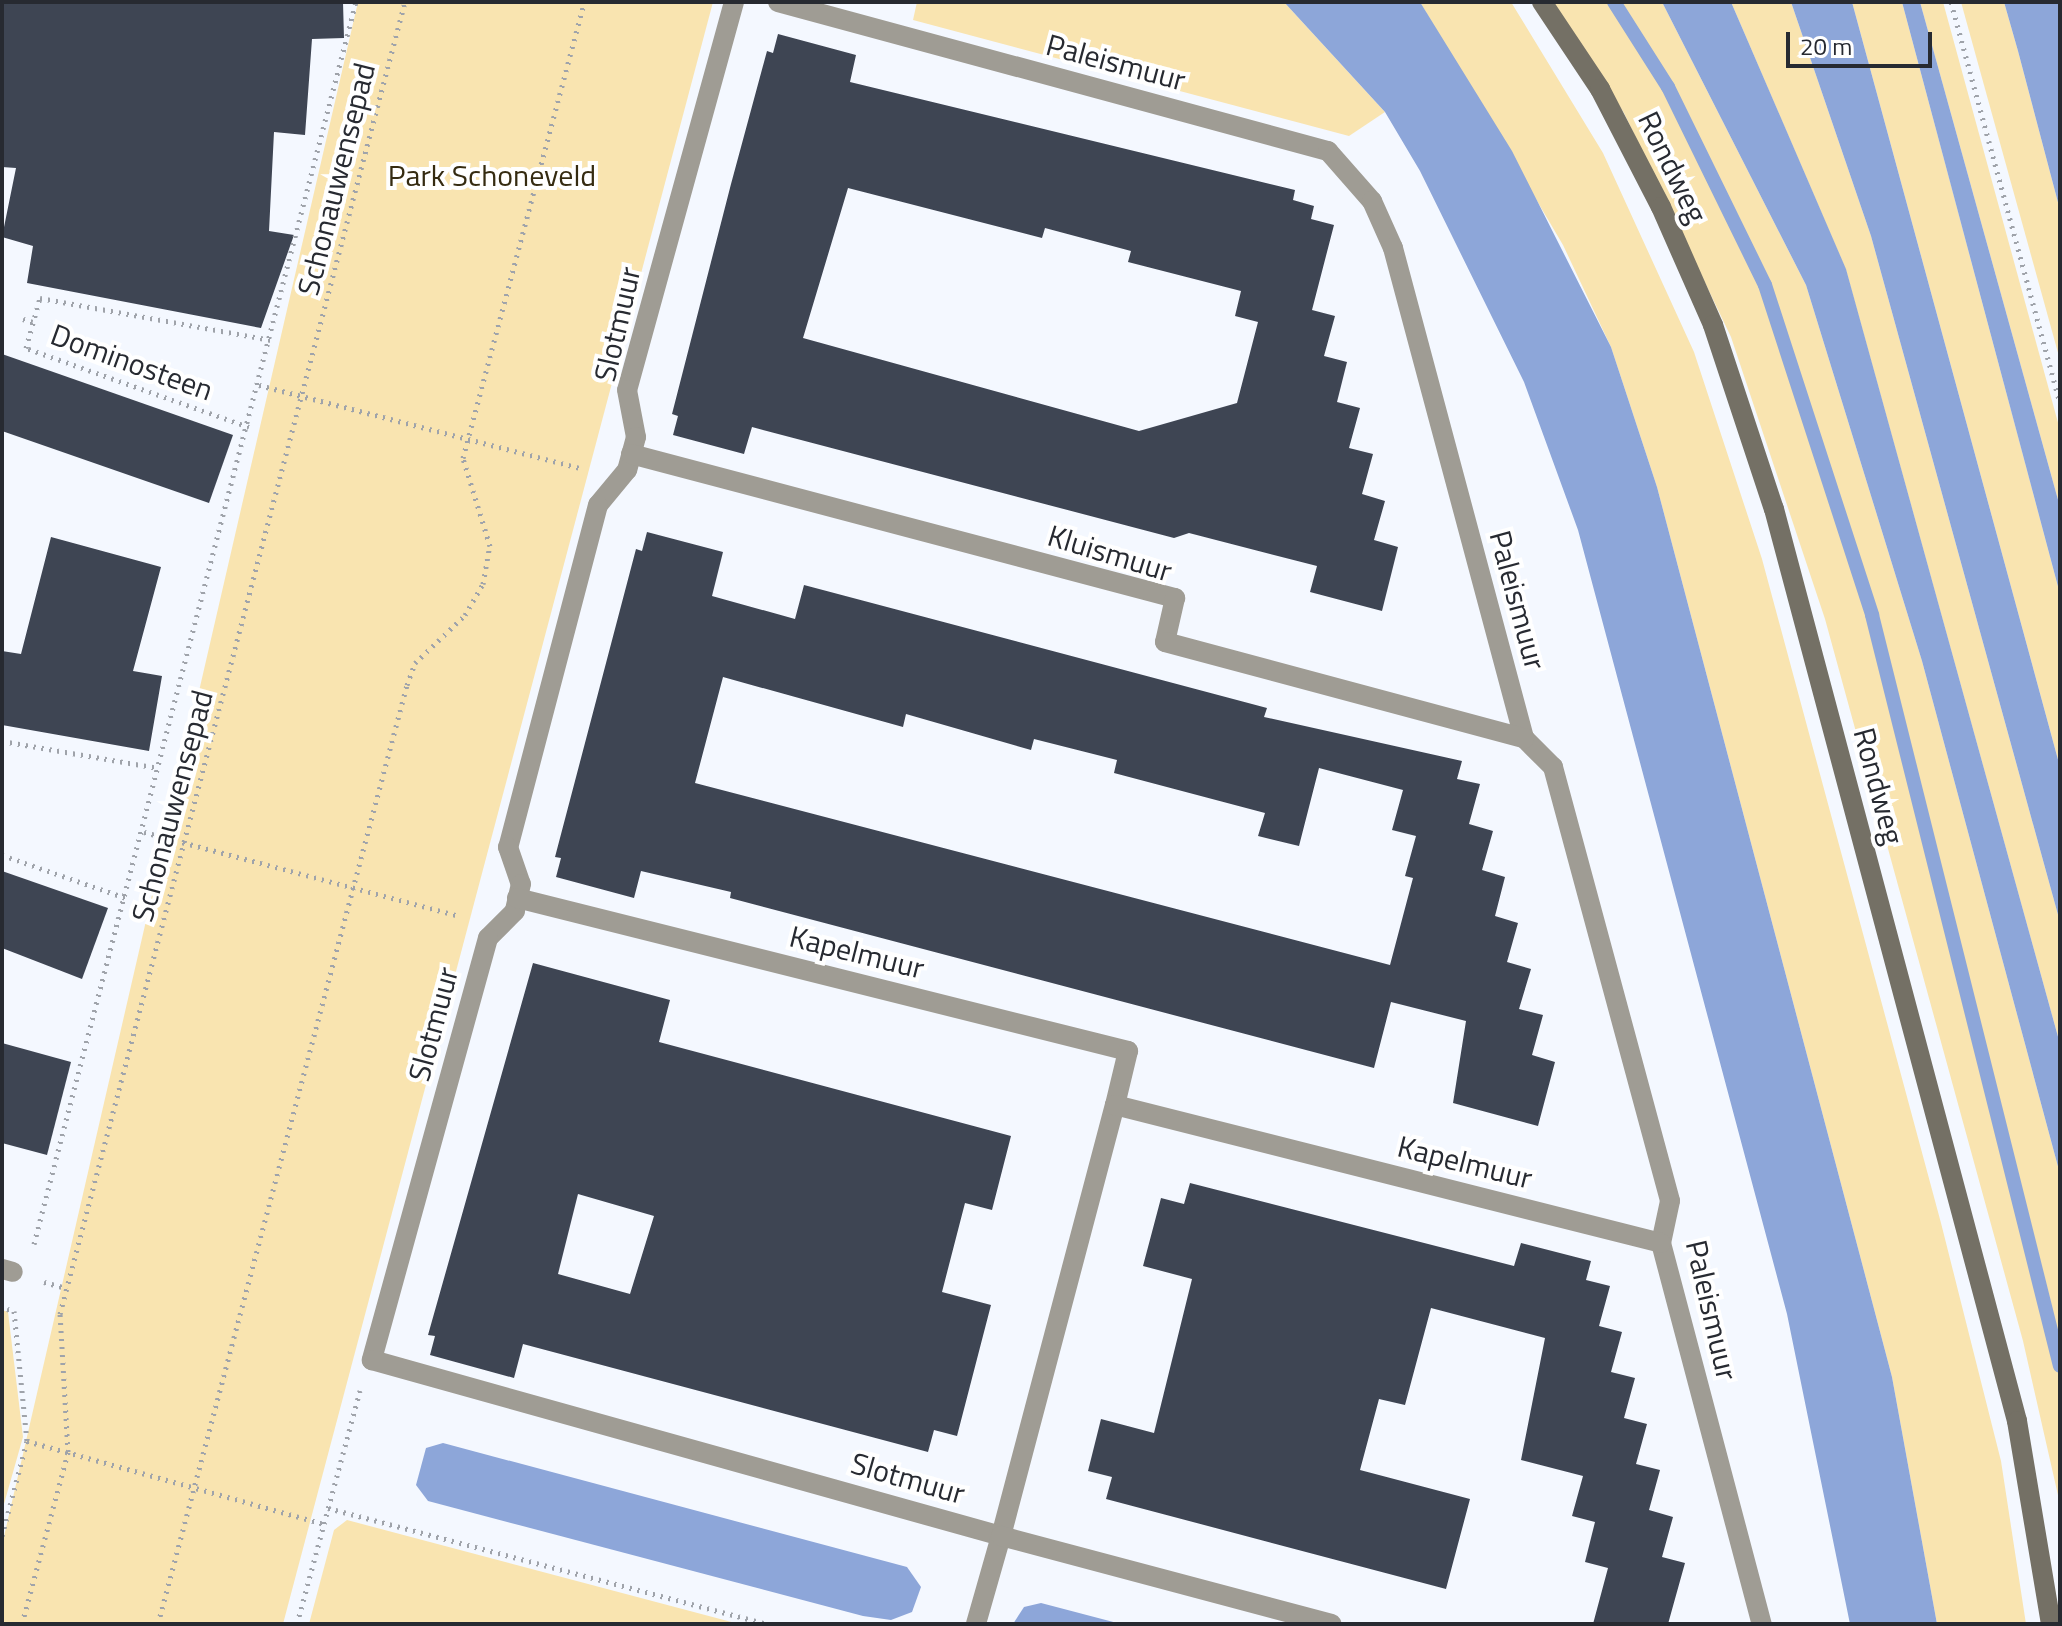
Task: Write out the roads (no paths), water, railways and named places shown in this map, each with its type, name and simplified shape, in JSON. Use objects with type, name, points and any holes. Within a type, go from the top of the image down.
[{"type":"main road","name":"Rondweg","points":[[1542,2],[1600,89],[1661,207],[1713,325],[1774,509],[2017,1421],[2051,1624]]},
{"type":"street","name":"Slotmuur","points":[[734,2],[627,390],[636,437],[620,478],[598,505],[508,847],[521,884],[517,898],[500,926],[488,938],[372,1360],[1001,1536]]},
{"type":"street","name":"Paleismuur","points":[[778,2],[1309,145],[1344,161],[1393,248],[1524,738],[1553,767],[1670,1201],[1661,1243],[1762,1624]]},
{"type":"street","name":"Kluismuur","points":[[631,454],[1175,598],[1165,642],[1524,738]]},
{"type":"street","name":"Kapelmuur","points":[[517,898],[1128,1051],[1001,1536]]},
{"type":"street","name":"Kapelmuur","points":[[1115,1105],[1661,1243]]},
{"type":"street","points":[[976,1624],[1001,1536],[1331,1624]]},
{"type":"water","points":[[1284,2],[1420,2],[1512,151],[1611,347],[1657,487],[1892,1377],[1937,1624],[1850,1624],[1787,1314],[1578,530],[1524,382],[1420,171],[1385,112]]},
{"type":"water","points":[[1662,2],[1731,2],[1846,269],[2060,1044],[2060,1174],[1922,661],[1806,285]]},
{"type":"water","points":[[1791,2],[1852,2],[2060,767],[2060,922],[1871,236]]},
{"type":"water","points":[[1902,2],[1920,2],[2060,507],[2060,594]]},
{"type":"water","points":[[2004,2],[2060,2],[2060,210],[2018,51]]},
{"type":"water","points":[[443,1443],[907,1567],[921,1587],[912,1612],[891,1620],[863,1616],[428,1501],[416,1485],[426,1448]]},
{"type":"water","points":[[1041,1603],[1121,1624],[1013,1624],[1024,1607]]},
{"type":"waterway","points":[[1614,2],[1668,87],[1765,285],[1872,615],[2060,1366]]},
{"type":"park label","name":"Park Schoneveld","points":[[492,175]]}]
